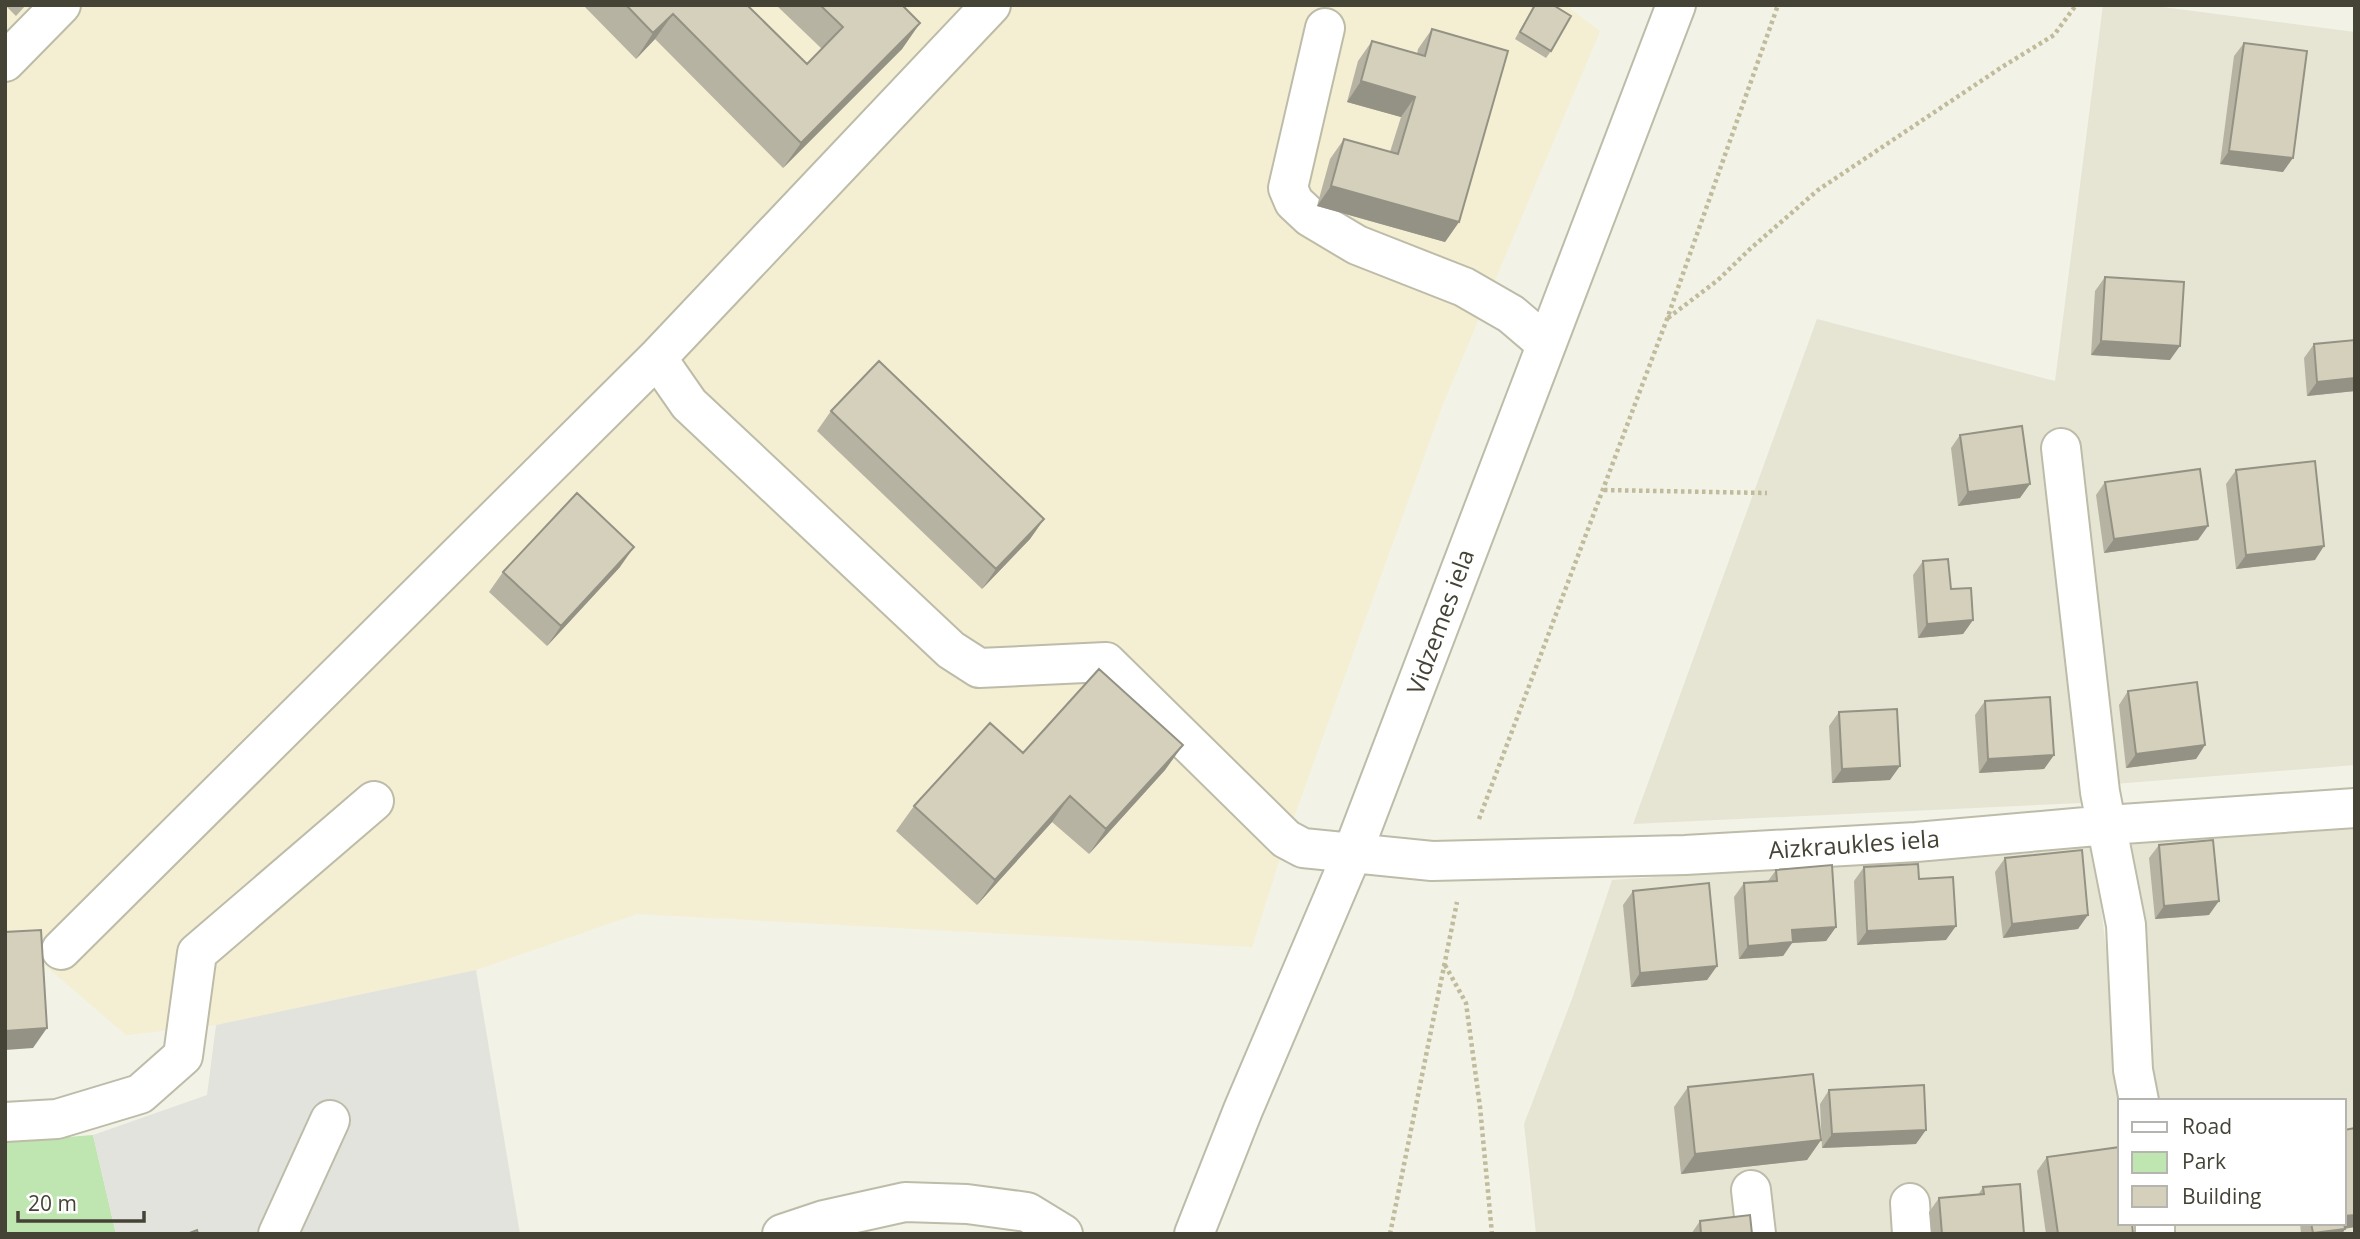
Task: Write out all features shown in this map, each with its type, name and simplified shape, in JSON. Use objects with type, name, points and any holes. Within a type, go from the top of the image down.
[{"type":"street","points":[[5,62],[61,5]]},
{"type":"street","points":[[61,950],[657,358],[991,5]]},
{"type":"street","name":"Vidzemes iela","points":[[1194,1234],[1243,1110],[1352,854],[1413,699],[1545,343],[1676,5]]},
{"type":"street","points":[[1325,29],[1288,188],[1294,202],[1310,217],[1357,245],[1464,287],[1511,314],[1545,343]]},
{"type":"street","name":"Aizkraukles iela","points":[[657,358],[689,404],[951,650],[979,668],[1106,662],[1286,839],[1303,848],[1432,861],[1685,855],[1916,842],[2108,825],[2355,808]]},
{"type":"street","points":[[2061,448],[2099,792],[2108,825],[2126,925],[2133,1070],[2139,1099]]},
{"type":"street","points":[[5,1122],[57,1119],[140,1094],[183,1056],[197,953],[374,802]]},
{"type":"street","points":[[278,1234],[330,1120]]},
{"type":"street","points":[[1751,1189],[1756,1234]]},
{"type":"street","points":[[782,1234],[824,1220],[905,1202],[967,1204],[1027,1212],[1063,1234]]},
{"type":"path","points":[[1390,1234],[1464,860],[1667,319],[1778,5]]},
{"type":"path","points":[[1667,319],[1718,280],[1818,190],[2054,35],[2076,5]]},
{"type":"path","points":[[1604,490],[1767,493]]},
{"type":"path","points":[[1445,965],[1466,1003],[1480,1107],[1492,1234]]},
{"type":"shaded area","points":[[5,5],[1565,5],[1600,31],[1443,404],[1286,839],[1252,947],[637,914],[476,970],[216,1025],[126,1035],[27,950],[5,1050]]},
{"type":"shaded area","points":[[2103,5],[2147,5],[2355,32],[2355,765],[2114,784],[2048,503],[2081,803],[1633,824],[1817,319],[2055,381]]},
{"type":"shaded area","points":[[2355,824],[2355,1234],[2165,1234],[2164,1225],[2346,1225],[2346,1099],[2151,1099],[2125,838]]},
{"type":"shaded area","points":[[2094,847],[2124,1099],[2118,1099],[2118,1225],[2139,1225],[2140,1234],[1536,1234],[1524,1124],[1572,999],[1612,880]]},
{"type":"shaded area","points":[[476,970],[520,1234],[116,1234],[93,1135],[207,1095],[216,1025]]},
{"type":"green space","points":[[93,1135],[116,1234],[5,1234],[5,1142]]},
{"type":"building","points":[[626,5],[747,5],[807,64],[843,27],[820,5],[902,5],[920,23],[801,143],[673,14],[653,33]]},
{"type":"building","points":[[1535,5],[1553,5],[1571,16],[1551,51],[1520,32]]},
{"type":"building","points":[[1432,29],[1508,51],[1459,222],[1331,186],[1344,139],[1398,154],[1415,97],[1361,81],[1372,41],[1425,56]]},
{"type":"building","points":[[2244,43],[2307,51],[2293,158],[2229,151]]},
{"type":"building","points":[[2105,277],[2184,282],[2180,346],[2101,341]]},
{"type":"building","points":[[2355,340],[2355,378],[2317,382],[2314,344]]},
{"type":"building","points":[[879,361],[1044,519],[996,569],[831,411]]},
{"type":"building","points":[[2022,426],[2030,484],[1968,492],[1960,435]]},
{"type":"building","points":[[2315,461],[2324,546],[2246,555],[2236,470]]},
{"type":"building","points":[[2200,469],[2208,526],[2114,539],[2105,482]]},
{"type":"building","points":[[577,493],[634,547],[561,626],[503,572]]},
{"type":"building","points":[[1948,559],[1951,589],[1971,588],[1973,620],[1927,624],[1923,561]]},
{"type":"building","points":[[1099,669],[1183,745],[1106,829],[1070,796],[995,880],[914,806],[990,723],[1023,753]]},
{"type":"building","points":[[2197,682],[2205,745],[2136,754],[2128,691]]},
{"type":"building","points":[[2050,697],[2054,755],[1988,759],[1985,701]]},
{"type":"building","points":[[1897,709],[1900,766],[1842,769],[1839,712]]},
{"type":"building","points":[[2213,840],[2219,901],[2164,906],[2159,845]]},
{"type":"building","points":[[2082,850],[2088,915],[2012,924],[2005,858]]},
{"type":"building","points":[[1918,864],[1919,879],[1953,877],[1956,926],[1867,931],[1864,867]]},
{"type":"building","points":[[1832,865],[1836,927],[1792,930],[1793,942],[1748,946],[1744,883],[1777,881],[1776,870]]},
{"type":"building","points":[[1709,883],[1717,966],[1640,973],[1633,891]]},
{"type":"building","points":[[41,930],[47,1028],[5,1031],[5,932]]},
{"type":"building","points":[[1813,1074],[1821,1140],[1695,1154],[1688,1087]]},
{"type":"building","points":[[1924,1085],[1926,1130],[1832,1134],[1829,1090]]},
{"type":"building","points":[[2355,1128],[2355,1215],[2346,1216],[2346,1130]]},
{"type":"building","points":[[2118,1147],[2118,1225],[2132,1225],[2133,1234],[2058,1234],[2047,1157]]},
{"type":"building","points":[[2020,1184],[2024,1234],[1942,1234],[1939,1198],[1984,1194],[1983,1187]]},
{"type":"building","points":[[1750,1215],[1752,1234],[1701,1234],[1700,1221]]},
{"type":"building","points":[[2311,1225],[2344,1225],[2345,1229],[2313,1233]]}]
